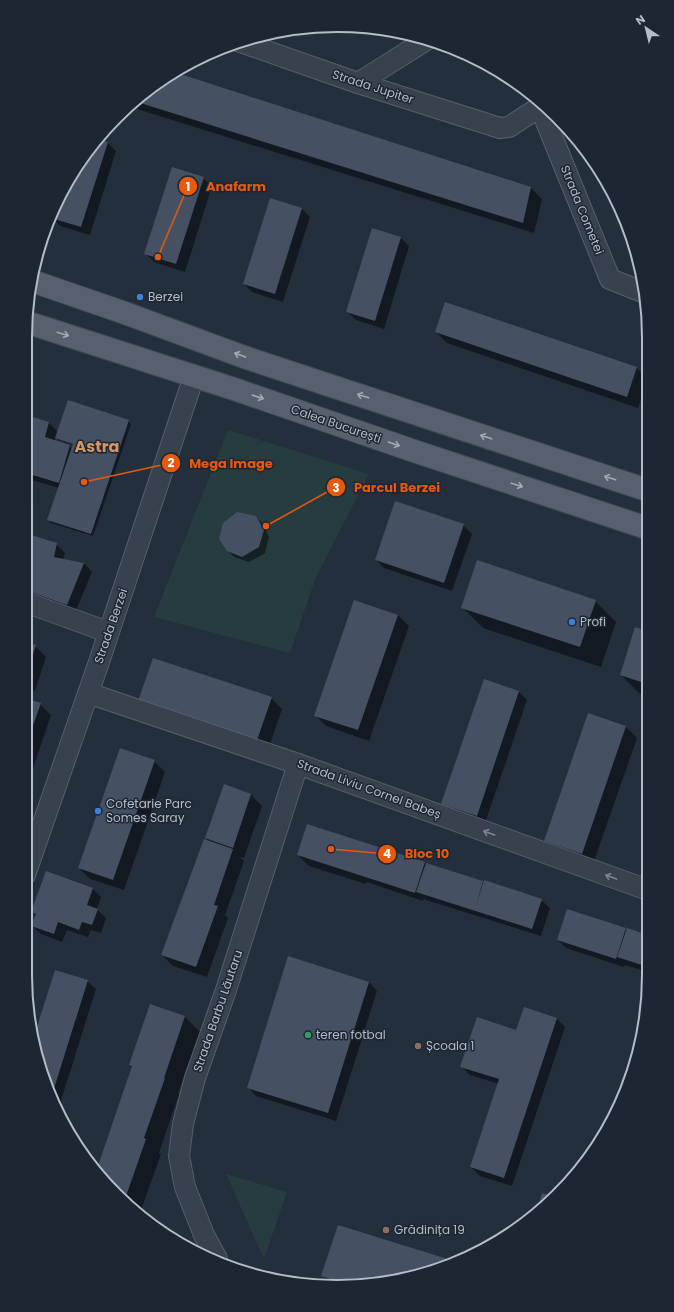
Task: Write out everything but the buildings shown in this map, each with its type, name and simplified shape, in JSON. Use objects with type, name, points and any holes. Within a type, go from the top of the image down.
[{"type":"main road","points":[[37,283],[125,313],[244,357],[642,488]]},
{"type":"main road","name":"Calea București","points":[[33,324],[194,376],[642,526]]},
{"type":"street","points":[[358,83],[421,44]]},
{"type":"street","name":"Strada Jupiter","points":[[249,45],[358,83],[500,128],[509,127],[538,108]]},
{"type":"street","name":"Strada Cometei","points":[[546,115],[610,278],[638,289]]},
{"type":"street","name":"Strada Berzei","points":[[32,855],[194,376]]},
{"type":"street","points":[[32,605],[108,632]]},
{"type":"street","name":"Strada Liviu Cornel Babeș","points":[[88,693],[298,764],[642,888]]},
{"type":"street","name":"Strada Barbu Lăutaru","points":[[215,1255],[204,1235],[185,1186],[179,1156],[182,1124],[196,1074],[225,993],[298,764]]},
{"type":"green space","points":[[228,430],[369,474],[316,577],[290,653],[154,617]]},
{"type":"green space","points":[[226,1174],[287,1192],[264,1259]]},
{"type":"place","name":"Anafarm","points":[[158,257]]},
{"type":"place","name":"Berzei","points":[[140,297]]},
{"type":"place","name":"Mega Image","points":[[84,482]]},
{"type":"place","name":"Parcul Berzei","points":[[266,526]]},
{"type":"place","name":"Profi","points":[[572,622]]},
{"type":"place","name":"Cofetarie Parc Somes Saray","points":[[98,811]]},
{"type":"place","name":"Bloc 10","points":[[331,849]]},
{"type":"place","name":"teren fotbal","points":[[308,1035]]},
{"type":"place","name":"Școala 1","points":[[418,1046]]},
{"type":"place","name":"Grădinița 19","points":[[386,1230]]},
{"type":"district","name":"Astra","points":[[97,446]]}]
